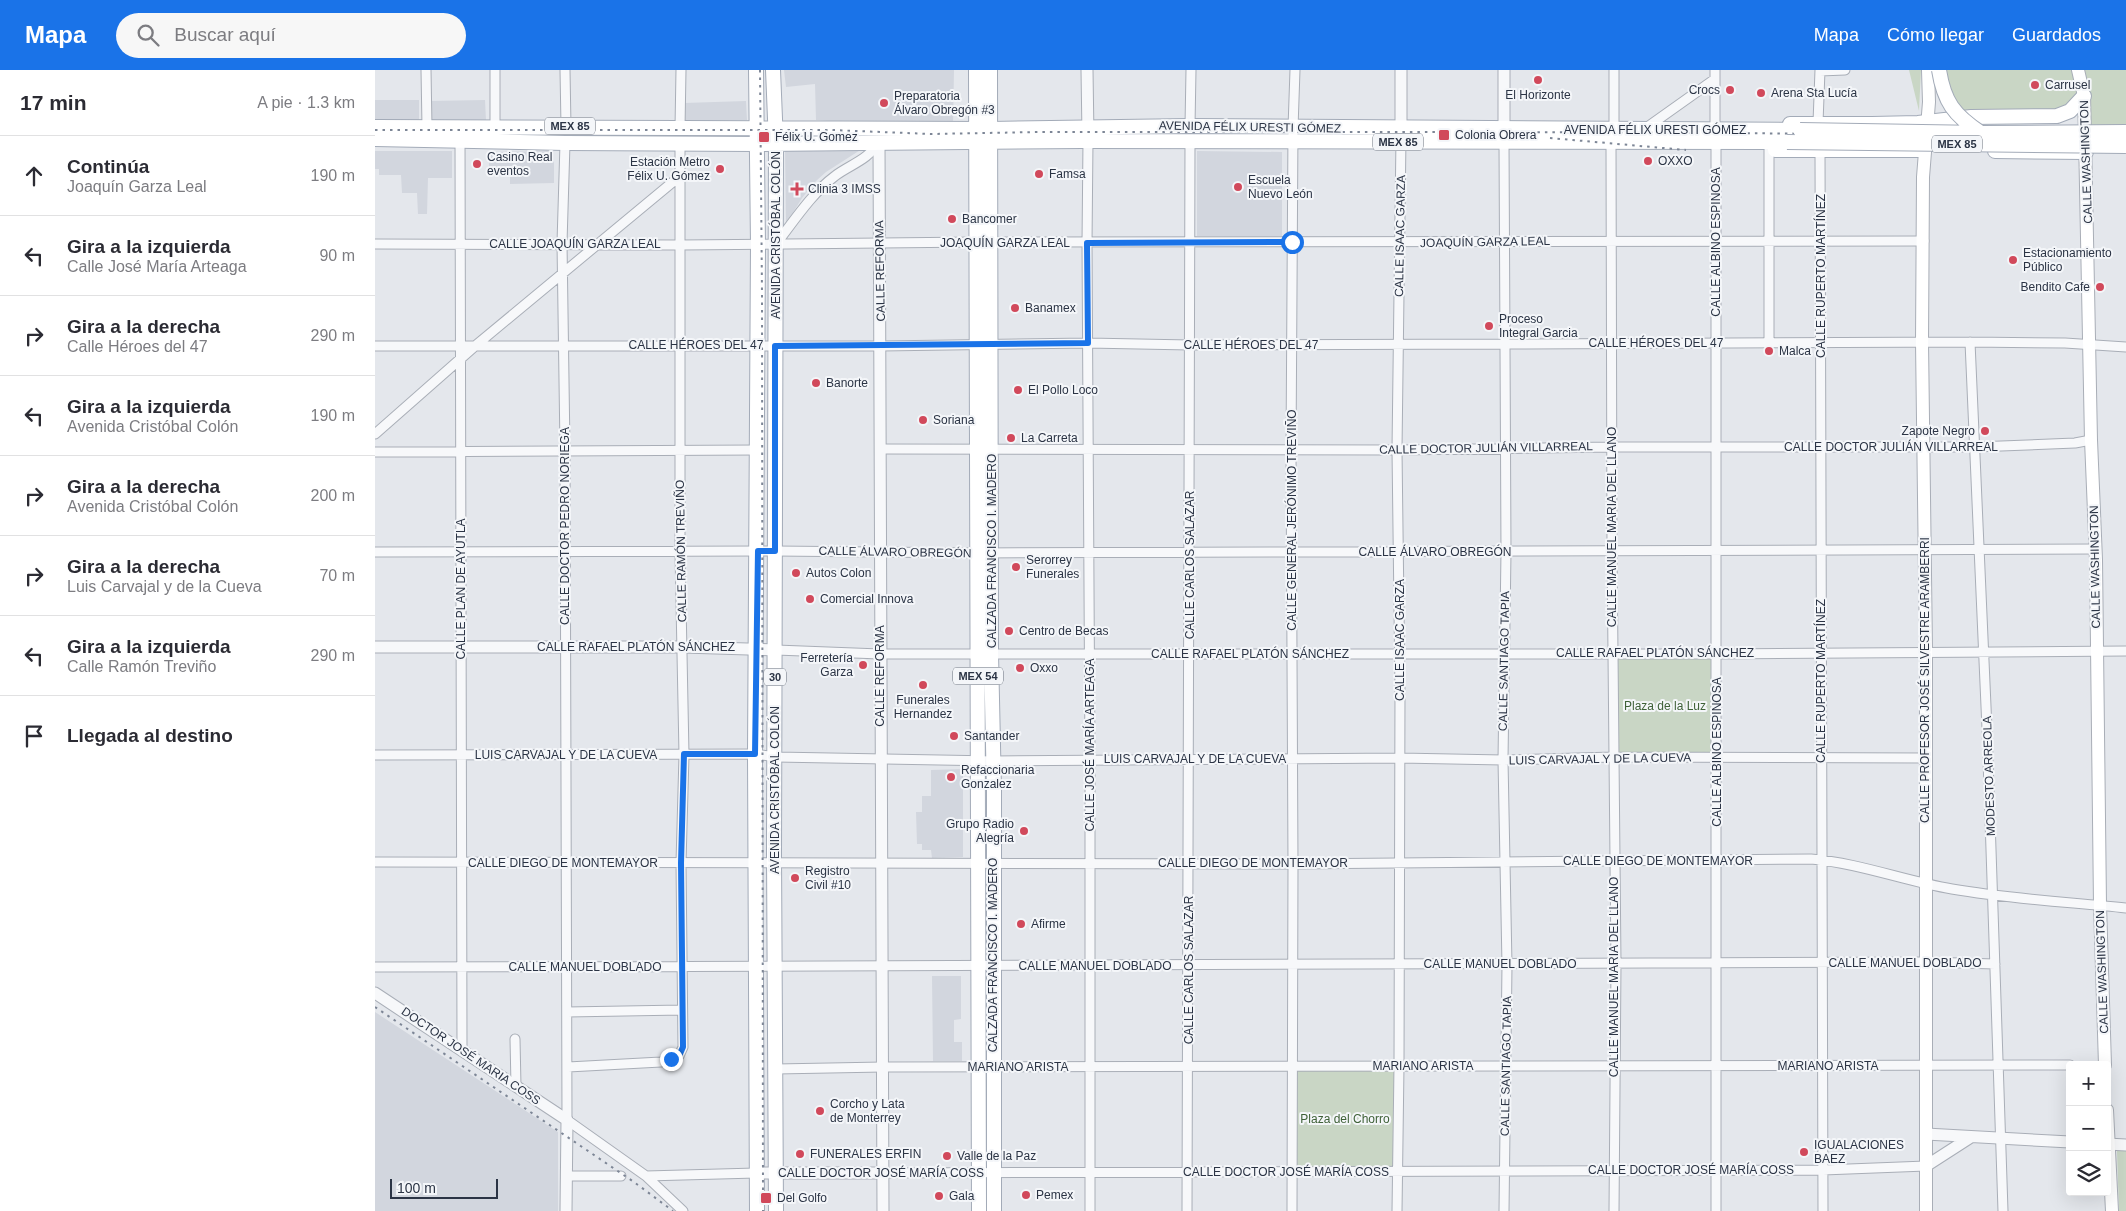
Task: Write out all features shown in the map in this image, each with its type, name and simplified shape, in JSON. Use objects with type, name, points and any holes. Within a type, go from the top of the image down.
[{"type":"main road","name":"AVENIDA CRISTÓBAL COLÓN","points":[[756,70],[758,127],[758,551],[755,754],[757,1211]]},
{"type":"main road","name":"AVENIDA CRISTÓBAL COLÓN","points":[[773,70],[776,128],[776,1211]]},
{"type":"main road","name":"CALZADA FRANCISCO I. MADERO","points":[[976,70],[991,242],[993,553],[978,761],[979,862],[986,966],[986,1067],[979,1173],[979,1211]]},
{"type":"main road","name":"CALZADA FRANCISCO I. MADERO","points":[[986,966],[994,863],[994,761],[977,553],[976,242],[983,135],[990,70]]},
{"type":"main road","name":"CALLE PROFESOR JOSÉ SILVESTRE ARAMBERRI","points":[[1926,1211],[1926,652],[1922,342],[1928,70]]},
{"type":"main road","points":[[1939,70],[1945,97],[1952,109],[1969,125],[1982,133]]},
{"type":"main road","name":"CALLE WASHINGTON","points":[[2078,70],[2084,96],[2086,152],[2091,440],[2096,550],[2100,905],[2105,1061]]},
{"type":"main road","points":[[2084,96],[2070,111],[2057,116],[1971,118],[1872,124],[1758,124],[1746,136],[1755,148],[1769,150],[2086,152]]},
{"type":"main road","points":[[2057,116],[2066,136],[2065,143],[2057,152]]},
{"type":"main road","points":[[1870,151],[1879,141],[1877,129],[1872,124]]},
{"type":"main road","name":"AVENIDA FÉLIX URESTI GÓMEZ","points":[[375,139],[460,133],[495,126],[758,127],[983,135],[1088,141],[1190,141],[1292,134]]},
{"type":"main road","name":"AVENIDA FÉLIX URESTI GÓMEZ","points":[[375,127],[427,127],[460,133],[565,143],[776,144],[878,142],[1088,126],[1190,126],[1292,134],[1401,135],[1504,135],[1643,129],[1715,136]]},
{"type":"main road","name":"AVENIDA FÉLIX URESTI GÓMEZ","points":[[1504,135],[1611,143],[1715,136],[1746,136],[1800,130],[1982,133],[2126,132]]},
{"type":"main road","name":"AVENIDA FÉLIX URESTI GÓMEZ","points":[[1746,136],[1787,142],[2126,146]]},
{"type":"main road","name":"CALZADA FRANCISCO I. MADERO","points":[[986,1067],[995,1173],[994,1211]]},
{"type":"main road","points":[[2108,1151],[2112,1211]]},
{"type":"street","points":[[426,70],[427,127]]},
{"type":"street","points":[[495,70],[495,126]]},
{"type":"street","points":[[565,70],[566,126]]},
{"type":"street","points":[[680,128],[681,70]]},
{"type":"street","name":"CALLE JOSÉ MARÍA ARTEAGA","points":[[1087,70],[1090,1211]]},
{"type":"street","name":"CALLE CARLOS SALAZAR","points":[[1187,1211],[1191,70]]},
{"type":"street","name":"CALLE GENERAL JERÓNIMO TREVIÑO","points":[[1292,1211],[1293,552],[1291,450],[1292,134],[1295,70]]},
{"type":"street","name":"CALLE ISAAC GARZA","points":[[1397,1211],[1400,965],[1397,450],[1401,70]]},
{"type":"street","points":[[1504,70],[1504,135]]},
{"type":"street","points":[[1614,70],[1614,129]]},
{"type":"street","points":[[1819,123],[1820,70],[1845,70]]},
{"type":"street","points":[[1643,129],[1715,74]]},
{"type":"street","name":"CALLE ALBINO ESPINOSA","points":[[1715,74],[1717,241],[1716,1211]]},
{"type":"street","name":"CALLE PLAN DE AYUTLA","points":[[460,133],[462,1050]]},
{"type":"street","name":"CALLE SANTIAGO TAPIA","points":[[1504,135],[1503,240],[1506,552],[1503,760],[1507,965],[1504,1211]]},
{"type":"street","points":[[775,245],[824,186],[835,176],[868,155],[878,142]]},
{"type":"street","name":"CALLE REFORMA","points":[[878,142],[881,346],[880,654],[883,1211]]},
{"type":"street","name":"CALLE DOCTOR PEDRO NORIEGA","points":[[565,143],[562,243],[566,553],[567,1120]]},
{"type":"street","name":"CALLE RAMÓN TREVIÑO","points":[[568,1067],[661,1062],[679,1056],[683,1047],[681,863],[684,754],[680,552],[682,345],[680,143]]},
{"type":"street","name":"CALLE MANUEL MARIA DEL LLANO","points":[[1611,143],[1616,964],[1614,1211]]},
{"type":"street","points":[[1769,150],[1769,343]]},
{"type":"street","name":"CALLE RUPERTO MARTÍNEZ","points":[[1821,151],[1823,1211]]},
{"type":"street","points":[[375,434],[475,346],[680,176]]},
{"type":"street","name":"JOAQUÍN GARZA LEAL","points":[[775,245],[976,242],[1399,243],[1503,240],[1612,242],[1924,241]]},
{"type":"street","name":"CALLE JOAQUÍN GARZA LEAL","points":[[375,244],[775,245]]},
{"type":"street","name":"CALLE HÉROES DEL 47","points":[[375,346],[881,346],[1088,343],[1399,345],[1970,342],[2126,347]]},
{"type":"street","name":"MODESTO ARREOLA","points":[[1970,342],[1984,652],[2003,1211]]},
{"type":"street","name":"CALLE DOCTOR JULIÁN VILLARREAL","points":[[880,449],[1397,450],[1612,447],[1975,447],[2075,443],[2091,440]]},
{"type":"street","points":[[375,452],[460,450],[758,450]]},
{"type":"street","name":"CALLE ÁLVARO OBREGÓN","points":[[758,551],[993,553],[1612,552],[1821,549],[1925,551],[2096,550]]},
{"type":"street","points":[[375,552],[758,551]]},
{"type":"street","name":"CALLE RAFAEL PLATÓN SÁNCHEZ","points":[[375,647],[683,647],[880,654],[1717,654],[2126,651]]},
{"type":"street","name":"LUIS CARVAJAL Y DE LA CUEVA","points":[[375,755],[755,754],[775,757],[978,761],[1399,758],[1503,760],[1614,757],[1926,758]]},
{"type":"street","name":"CALLE DIEGO DE MONTEMAYOR","points":[[375,862],[1399,864],[1615,860],[1821,860],[1926,884],[1993,895],[2126,908]]},
{"type":"street","name":"CALLE MANUEL DOBLADO","points":[[375,967],[1507,965],[1927,962],[1995,964]]},
{"type":"street","name":"DOCTOR JOSÉ MARIA COSS","points":[[375,993],[567,1120]]},
{"type":"street","points":[[567,1012],[682,1010]]},
{"type":"street","points":[[515,1039],[516,1086]]},
{"type":"street","name":"MARIANO ARISTA","points":[[776,1069],[1188,1066],[2066,1065]]},
{"type":"street","points":[[567,1120],[646,1176],[683,1211]]},
{"type":"street","points":[[566,1211],[567,1120]]},
{"type":"street","points":[[1926,1134],[2066,1142]]},
{"type":"street","points":[[1925,1166],[1971,1137]]},
{"type":"street","points":[[2111,1144],[2126,1145]]},
{"type":"street","name":"CALLE DOCTOR JOSÉ MARÍA COSS","points":[[646,1176],[776,1172],[1823,1170],[1925,1166]]},
{"type":"street","points":[[566,1176],[621,1176]]},
{"type":"shaded area","name":"Preparatoria Álvaro Obregón #3","points":[[784,70],[954,70],[953,126],[816,120],[815,84],[786,87]]},
{"type":"shaded area","points":[[375,100],[419,100],[419,121],[375,120]]},
{"type":"shaded area","points":[[485,100],[486,121],[429,121],[429,101]]},
{"type":"shaded area","points":[[746,101],[747,120],[684,121],[684,103]]},
{"type":"shaded area","name":"Clinia 3 IMSS","points":[[785,147],[865,147],[826,172],[816,181],[802,198],[786,224]]},
{"type":"shaded area","points":[[375,151],[452,151],[452,178],[428,178],[427,214],[418,214],[417,193],[402,193],[401,175],[379,175],[379,169],[375,169]]},
{"type":"shaded area","points":[[554,151],[554,183],[510,184],[510,176],[489,176],[489,152]]},
{"type":"shaded area","points":[[1197,151],[1282,152],[1282,236],[1197,236]]},
{"type":"shaded area","points":[[963,769],[963,857],[932,858],[931,850],[922,850],[922,844],[917,844],[916,812],[922,812],[922,796],[931,796],[931,770]]},
{"type":"shaded area","points":[[932,976],[961,976],[961,1019],[954,1020],[954,1042],[962,1042],[962,1061],[933,1061]]},
{"type":"shaded area","points":[[375,1012],[558,1132],[558,1211],[375,1211]]},
{"type":"green space","points":[[1909,70],[1921,70],[1919,111]]},
{"type":"green space","points":[[1942,70],[2126,70],[2126,133],[2088,126],[2087,109],[2057,111],[1960,111]]},
{"type":"green space","name":"Plaza de la Luz","points":[[1613,654],[1716,654],[1717,757],[1614,757]]},
{"type":"green space","name":"Plaza del Chorro","points":[[1292,1066],[1399,1066],[1396,1171],[1292,1171]]},
{"type":"green space","points":[[2117,1151],[2126,1151],[2126,1211],[2119,1211]]},
{"type":"railway","points":[[760,70],[763,1211]]},
{"type":"railway","points":[[375,130],[832,130],[931,134],[1040,132],[1882,134],[2126,130]]},
{"type":"railway","points":[[1550,138],[1686,150]]},
{"type":"railway","points":[[375,1007],[634,1182],[673,1211]]},
{"type":"place","name":"El Horizonte","points":[[1538,80]]},
{"type":"place","name":"Carrusel","points":[[2035,85]]},
{"type":"place","name":"Crocs","points":[[1730,90]]},
{"type":"place","name":"Arena Sta Lucía","points":[[1761,93]]},
{"type":"place","name":"Preparatoria Álvaro Obregón #3","points":[[884,103]]},
{"type":"place","name":"Colonia Obrera","points":[[1444,135]]},
{"type":"place","name":"Félix U. Gomez","points":[[764,137]]},
{"type":"place","name":"OXXO","points":[[1648,161]]},
{"type":"place","name":"Casino Real eventos","points":[[477,164]]},
{"type":"place","name":"Estación Metro Félix U. Gómez","points":[[720,169]]},
{"type":"place","name":"Famsa","points":[[1039,174]]},
{"type":"place","name":"Escuela Nuevo León","points":[[1238,187]]},
{"type":"place","name":"Clinia 3 IMSS","points":[[797,189]]},
{"type":"place","name":"Bancomer","points":[[952,219]]},
{"type":"place","name":"Estacionamiento Público","points":[[2013,260]]},
{"type":"place","name":"Bendito Cafe","points":[[2100,287]]},
{"type":"place","name":"Banamex","points":[[1015,308]]},
{"type":"place","name":"Proceso Integral Garcia","points":[[1489,326]]},
{"type":"place","name":"Malca","points":[[1769,351]]},
{"type":"place","name":"Banorte","points":[[816,383]]},
{"type":"place","name":"El Pollo Loco","points":[[1018,390]]},
{"type":"place","name":"Soriana","points":[[923,420]]},
{"type":"place","name":"Zapote Negro","points":[[1985,431]]},
{"type":"place","name":"La Carreta","points":[[1011,438]]},
{"type":"place","name":"Serorrey Funerales","points":[[1016,567]]},
{"type":"place","name":"Autos Colon","points":[[796,573]]},
{"type":"place","name":"Comercial Innova","points":[[810,599]]},
{"type":"place","name":"Centro de Becas","points":[[1009,631]]},
{"type":"place","name":"Ferretería Garza","points":[[863,665]]},
{"type":"place","name":"Oxxo","points":[[1020,668]]},
{"type":"place","name":"Funerales Hernandez","points":[[923,685]]},
{"type":"place","name":"Santander","points":[[954,736]]},
{"type":"place","name":"Refaccionaria Gonzalez","points":[[951,777]]},
{"type":"place","name":"Grupo Radio Alegría","points":[[1024,831]]},
{"type":"place","name":"Registro Civil #10","points":[[795,878]]},
{"type":"place","name":"Afirme","points":[[1021,924]]},
{"type":"place","name":"Corcho y Lata de Monterrey","points":[[820,1111]]},
{"type":"place","name":"IGUALACIONES BAEZ","points":[[1804,1152]]},
{"type":"place","name":"FUNERALES ERFIN","points":[[800,1154]]},
{"type":"place","name":"Valle de la Paz","points":[[947,1156]]},
{"type":"place","name":"Pemex","points":[[1026,1195]]},
{"type":"place","name":"Gala","points":[[939,1196]]},
{"type":"place","name":"Del Golfo","points":[[766,1198]]},
{"type":"route","points":[[671,1059],[679,1056],[683,1047],[681,863],[684,754],[755,754],[758,551],[775,551],[775,346],[1088,343],[1087,243],[1292,242]]}]
